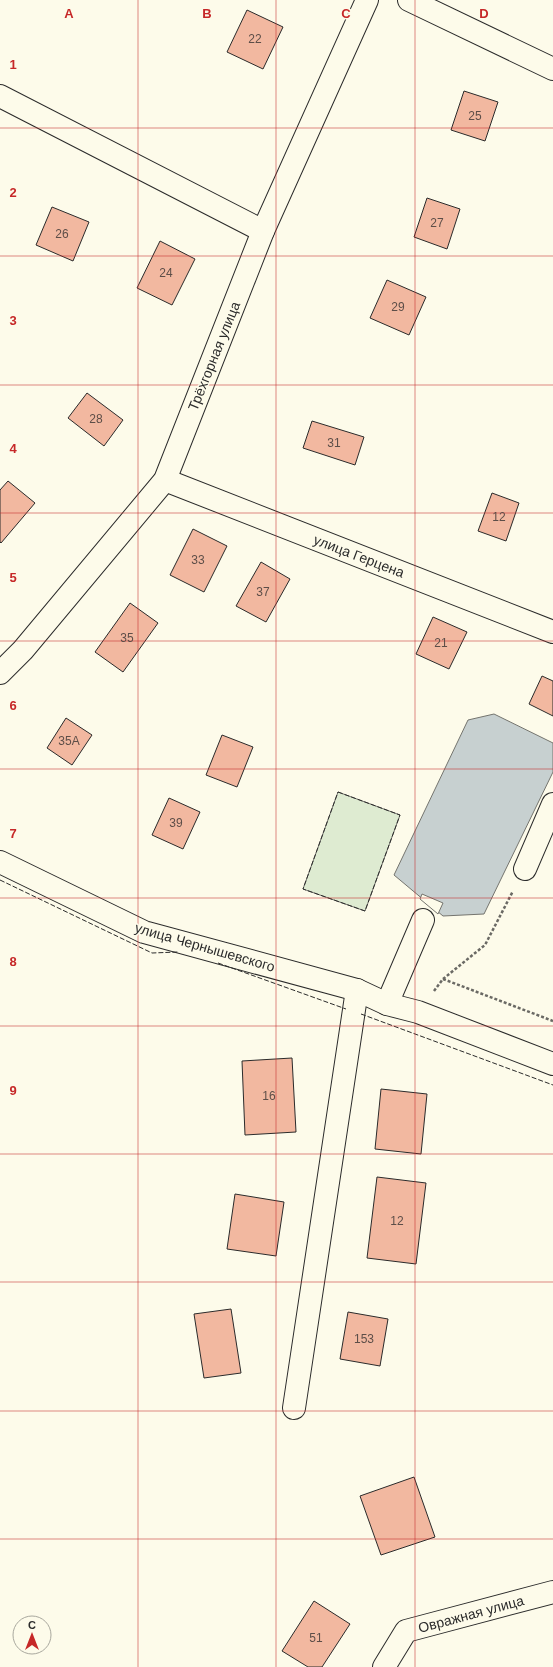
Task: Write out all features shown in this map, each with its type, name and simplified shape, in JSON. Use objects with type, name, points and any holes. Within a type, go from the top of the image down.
[{"type":"street","name":"Трёхгорная улица","points":[[0,673],[23,650],[165,480],[263,231],[367,0]]},
{"type":"street","points":[[409,0],[553,69]]},
{"type":"street","points":[[0,96],[263,231]]},
{"type":"street","name":"улица Герцена","points":[[165,480],[553,632]]},
{"type":"street","points":[[525,869],[553,804]]},
{"type":"street","name":"улица Чернышевского","points":[[0,862],[144,932],[357,990],[387,1004],[418,1012],[553,1064]]},
{"type":"street","points":[[387,1004],[423,920]]},
{"type":"street","points":[[294,1408],[357,990]]},
{"type":"street","name":"Овражная улица","points":[[384,1667],[406,1631],[553,1592]]},
{"type":"path","points":[[418,1012],[443,979],[485,945],[525,869]]},
{"type":"path","points":[[443,979],[553,1021]]},
{"type":"green space","points":[[338,792],[400,815],[365,911],[303,889]]},
{"type":"shaded area","points":[[494,714],[553,743],[553,772],[484,914],[443,916],[394,875],[468,720]]},
{"type":"pier","points":[[422,894],[443,903],[438,914],[420,899]]},
{"type":"building","points":[[247,10],[283,27],[263,69],[227,52]]},
{"type":"building","points":[[464,91],[498,102],[485,141],[451,130]]},
{"type":"building","points":[[427,198],[460,209],[447,249],[414,237]]},
{"type":"building","points":[[52,207],[89,222],[73,261],[36,245]]},
{"type":"building","points":[[160,241],[195,259],[172,305],[137,288]]},
{"type":"building","points":[[387,280],[426,297],[409,335],[370,318]]},
{"type":"building","points":[[87,393],[123,420],[104,446],[68,418]]},
{"type":"building","points":[[312,421],[364,437],[355,465],[303,448]]},
{"type":"building","points":[[8,481],[35,503],[1,543],[0,490]]},
{"type":"building","points":[[492,493],[519,503],[506,541],[478,531]]},
{"type":"building","points":[[193,529],[227,546],[204,592],[170,575]]},
{"type":"building","points":[[261,562],[290,579],[266,622],[236,606]]},
{"type":"building","points":[[130,603],[158,623],[123,672],[95,652]]},
{"type":"building","points":[[433,617],[467,632],[449,669],[416,654]]},
{"type":"building","points":[[542,676],[553,681],[553,716],[529,704]]},
{"type":"building","points":[[66,718],[92,735],[72,765],[47,748]]},
{"type":"building","points":[[222,735],[253,747],[237,787],[206,775]]},
{"type":"building","points":[[169,798],[200,812],[183,849],[152,835]]},
{"type":"building","points":[[292,1058],[296,1132],[245,1135],[242,1061]]},
{"type":"building","points":[[381,1089],[427,1094],[421,1154],[375,1149]]},
{"type":"building","points":[[377,1177],[426,1183],[416,1264],[367,1258]]},
{"type":"building","points":[[235,1194],[284,1202],[276,1256],[227,1249]]},
{"type":"building","points":[[231,1309],[241,1373],[204,1378],[194,1314]]},
{"type":"building","points":[[348,1312],[388,1319],[380,1366],[340,1359]]},
{"type":"building","points":[[414,1477],[435,1537],[381,1555],[360,1496]]},
{"type":"building","points":[[314,1601],[350,1624],[322,1667],[308,1667],[282,1651]]},
{"type":"fence","points":[[338,792],[400,815],[365,911],[303,889],[338,792]]},
{"type":"fence","points":[[0,880],[152,953],[178,952]]},
{"type":"fence","points":[[218,963],[346,1009]]},
{"type":"fence","points":[[361,1014],[553,1085]]}]
